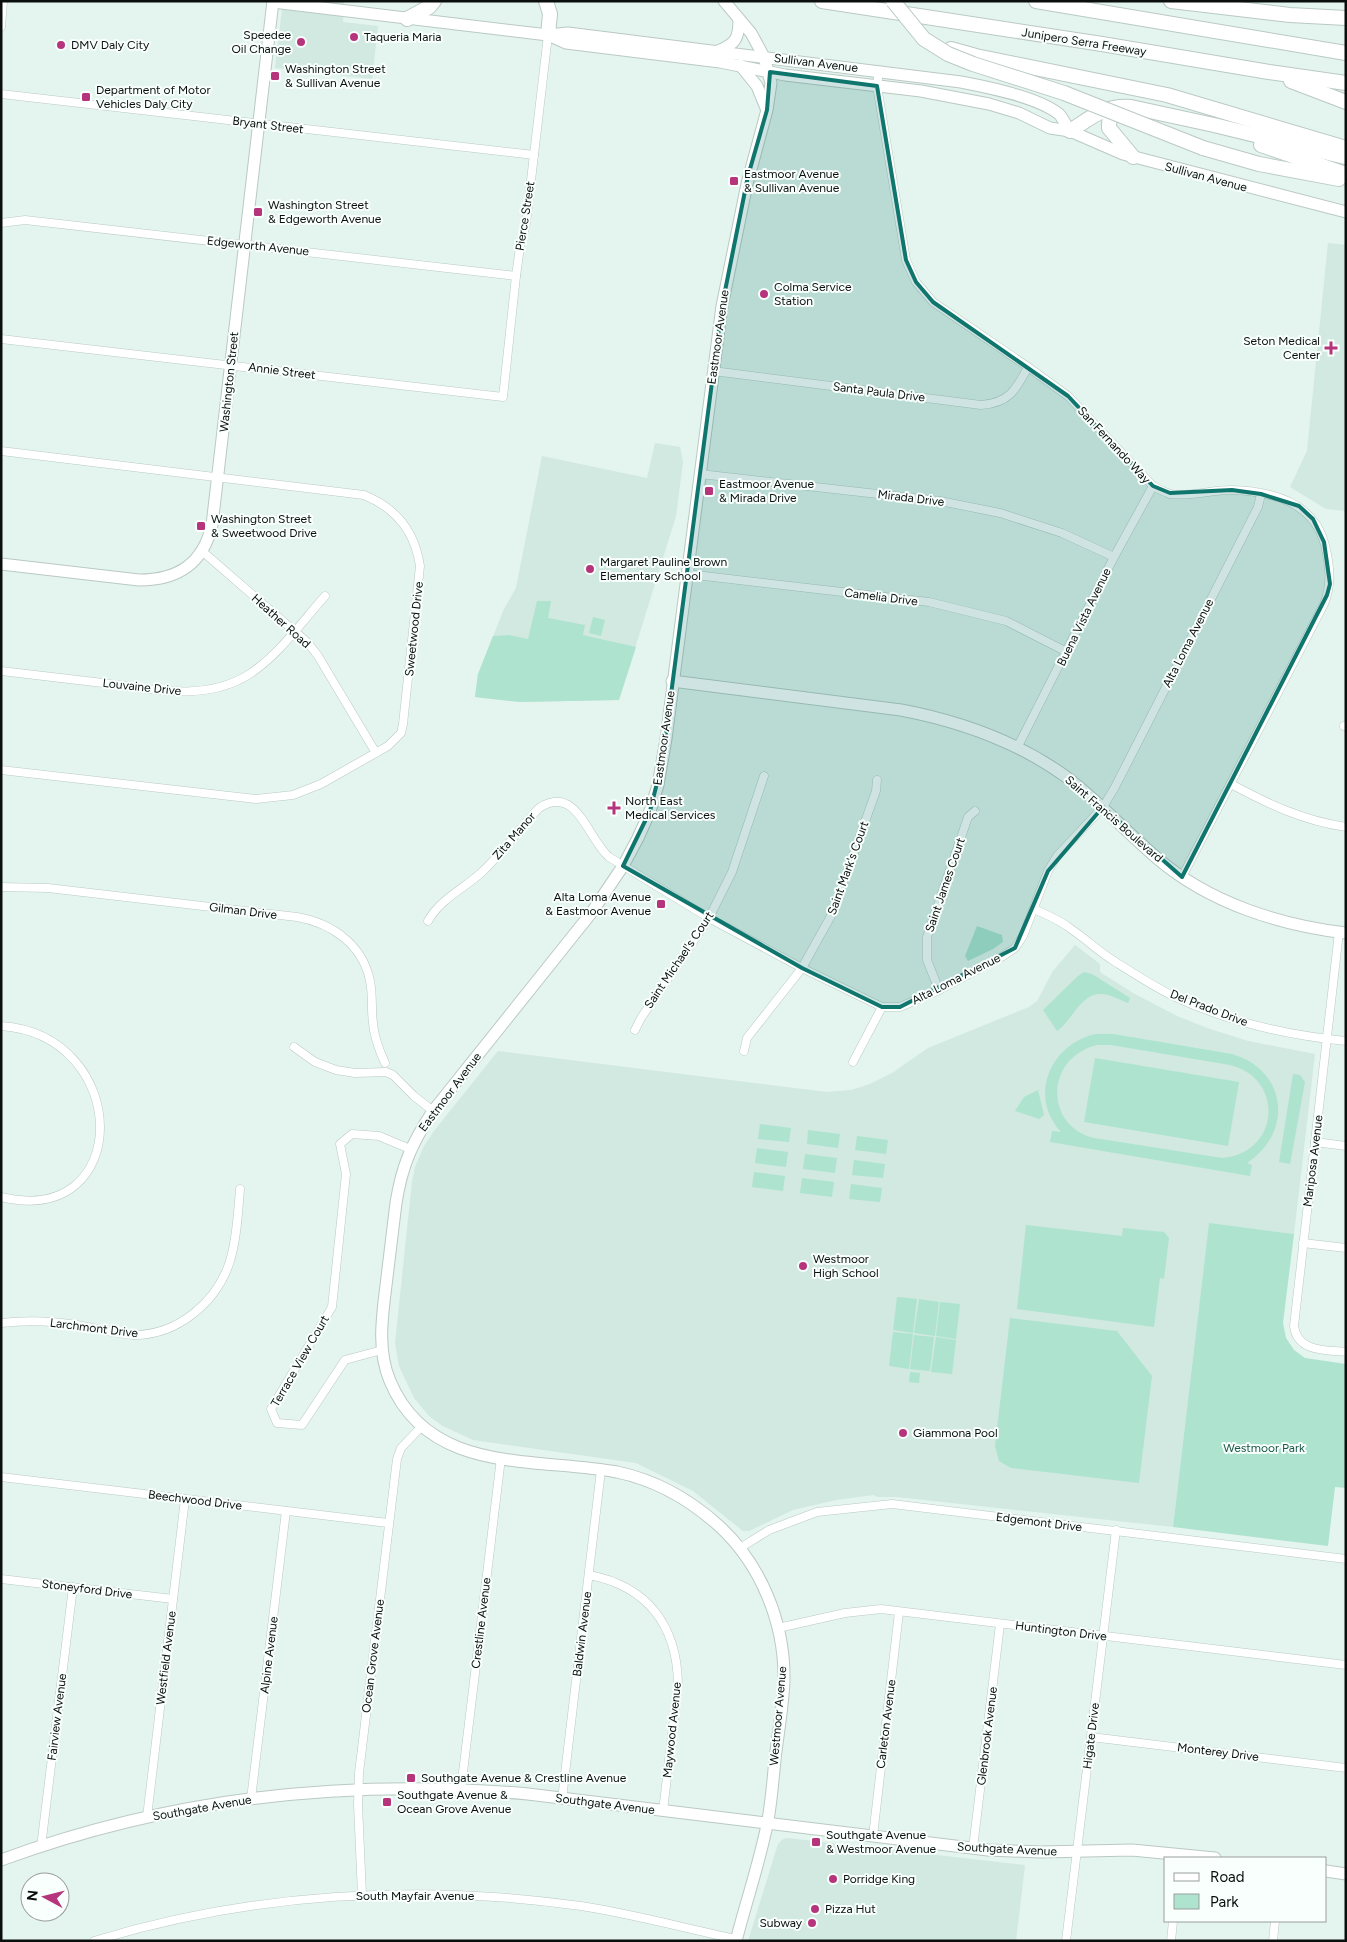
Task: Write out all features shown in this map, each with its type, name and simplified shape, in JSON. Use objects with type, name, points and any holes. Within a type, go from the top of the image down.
[{"type":"highway","points":[[407,19],[429,7],[434,1]]},
{"type":"highway","points":[[546,1],[550,18],[548,35]]},
{"type":"highway","name":"Junipero Serra Freeway","points":[[822,1],[1269,72],[1346,82]]},
{"type":"highway","points":[[893,1],[924,39],[956,58],[1064,92],[1203,148],[1259,164],[1346,180]]},
{"type":"highway","points":[[1036,1],[1346,53]]},
{"type":"highway","points":[[1171,1],[1271,13],[1346,18]]},
{"type":"highway","points":[[908,21],[935,40],[968,55],[1131,87],[1238,115],[1346,148]]},
{"type":"highway","points":[[1269,72],[1346,102]]},
{"type":"highway","points":[[1070,131],[1106,108],[1117,106],[1131,107],[1230,134],[1346,174]]},
{"type":"highway","points":[[1131,107],[1122,108],[1115,112],[1110,119],[1109,125],[1111,131],[1133,157]]},
{"type":"highway","points":[[1167,116],[1214,125],[1346,157]]},
{"type":"street","points":[[1,27],[3,1]]},
{"type":"street","name":"Sullivan Avenue","points":[[269,1],[548,35],[568,33],[961,82],[1009,92],[1036,103],[1059,114],[1070,131]]},
{"type":"street","name":"Eastmoor Avenue","points":[[422,1426],[404,1406],[396,1393],[385,1366],[382,1350],[382,1321],[396,1203],[399,1183],[410,1149],[433,1111],[592,912],[623,866],[638,838],[658,785],[665,747],[672,681],[722,306],[749,173],[767,110],[771,82],[770,72],[764,57],[751,33],[724,1]]},
{"type":"street","name":"Washington Street","points":[[1,564],[150,580],[179,573],[202,551],[212,525],[273,2]]},
{"type":"street","points":[[717,51],[733,43],[739,31],[739,19]]},
{"type":"street","name":"Sullivan Avenue","points":[[548,35],[566,43],[740,65],[785,75],[934,93],[996,106],[1019,113],[1050,128],[1070,131],[1104,147],[1133,157],[1346,212]]},
{"type":"street","name":"Pierce Street","points":[[503,397],[516,276],[526,223],[548,35]]},
{"type":"street","points":[[740,65],[758,86],[767,110]]},
{"type":"street","name":"San Fernando Way","points":[[879,71],[877,86],[906,260],[916,282],[933,302],[1068,396],[1153,486],[1170,494],[1232,490],[1261,494],[1294,503],[1313,519],[1324,542],[1330,584],[1324,604],[1182,877]]},
{"type":"street","name":"Bryant Street","points":[[1,94],[534,156]]},
{"type":"street","name":"Edgeworth Avenue","points":[[1,223],[26,220],[516,276]]},
{"type":"street","name":"Annie Street","points":[[1,339],[503,397]]},
{"type":"street","name":"Santa Paula Drive","points":[[713,370],[981,405],[994,404],[1005,399],[1017,388],[1028,367]]},
{"type":"street","name":"Sweetwood Drive","points":[[1,452],[218,476],[364,495],[385,505],[409,530],[418,554],[420,580],[403,724],[400,733],[395,740],[376,753],[307,790],[293,795],[269,798],[243,798],[1,770]]},
{"type":"street","name":"Mirada Drive","points":[[700,474],[940,501],[992,511],[1062,534],[1114,557]]},
{"type":"street","name":"Buena Vista Avenue","points":[[1018,748],[1114,557],[1153,486]]},
{"type":"street","name":"Alta Loma Avenue","points":[[882,1007],[900,1007],[939,990],[1004,956],[1015,948],[1023,936],[1048,871],[1058,856],[1102,807],[1115,786],[1258,507],[1261,494]]},
{"type":"street","name":"Heather Road","points":[[202,551],[308,643],[323,662],[376,753]]},
{"type":"street","name":"Camelia Drive","points":[[687,574],[928,602],[1006,621],[1067,652]]},
{"type":"street","name":"Louvaine Drive","points":[[1,671],[171,691],[207,690],[222,686],[249,674],[275,652],[325,596]]},
{"type":"street","name":"Saint Francis Boulevard","points":[[672,681],[926,715],[975,729],[1018,748],[1064,775],[1102,807],[1138,842],[1182,877],[1208,892],[1257,914],[1310,928],[1342,933]]},
{"type":"street","name":"Saint Michael's Court","points":[[635,1030],[640,1018],[709,918],[732,872],[764,776]]},
{"type":"street","name":"Saint Mark's Court","points":[[744,1051],[747,1038],[802,968],[832,914],[876,791],[877,780]]},
{"type":"street","points":[[1231,784],[1284,811],[1324,823],[1346,827]]},
{"type":"street","name":"Zita Manor","points":[[428,920],[440,904],[476,877],[500,854],[539,808],[551,802],[565,804],[579,813],[603,852],[623,866]]},
{"type":"street","name":"Saint James Court","points":[[939,990],[927,960],[927,937],[968,817],[975,811]]},
{"type":"street","points":[[623,866],[709,918],[802,968],[882,1007],[853,1062]]},
{"type":"street","name":"Gilman Drive","points":[[1,887],[48,888],[298,917],[323,923],[349,941],[366,967],[370,982],[374,1036],[385,1063]]},
{"type":"street","name":"Del Prado Drive","points":[[1034,909],[1066,925],[1111,960],[1178,998],[1246,1024],[1298,1036],[1346,1041]]},
{"type":"street","name":"Mariposa Avenue","points":[[1342,933],[1327,1039],[1294,1319],[1296,1333],[1300,1340],[1309,1347],[1346,1352]]},
{"type":"street","points":[[1,1026],[37,1033],[62,1048],[74,1059],[91,1086],[97,1100],[100,1131],[94,1161],[86,1174],[67,1191],[42,1200],[29,1202],[1,1197]]},
{"type":"street","points":[[294,1047],[315,1062],[336,1070],[355,1073],[386,1072],[433,1111]]},
{"type":"street","name":"Terrace View Court","points":[[382,1350],[345,1360],[302,1425],[277,1423],[271,1409],[332,1307],[346,1174],[340,1144],[352,1134],[379,1136],[410,1149]]},
{"type":"street","points":[[1315,1142],[1346,1146]]},
{"type":"street","name":"Larchmont Drive","points":[[1,1323],[60,1323],[134,1335],[160,1331],[186,1319],[208,1301],[225,1275],[234,1244],[240,1189]]},
{"type":"street","points":[[1303,1243],[1346,1248]]},
{"type":"street","name":"Westmoor Avenue","points":[[422,1426],[458,1449],[483,1456],[601,1470],[640,1478],[678,1495],[710,1518],[740,1548],[764,1587],[782,1646],[784,1682],[768,1823],[736,1940]]},
{"type":"street","name":"Ocean Grove Avenue","points":[[362,1895],[358,1788],[388,1523],[398,1453],[422,1426]]},
{"type":"street","name":"Crestline Avenue","points":[[461,1789],[500,1458]]},
{"type":"street","name":"Baldwin Avenue","points":[[562,1799],[601,1470]]},
{"type":"street","name":"Beechwood Drive","points":[[1,1477],[388,1523]]},
{"type":"street","name":"Westfield Avenue","points":[[147,1817],[185,1499]]},
{"type":"street","name":"Edgemont Drive","points":[[740,1548],[769,1530],[817,1512],[892,1504],[1346,1559]]},
{"type":"street","name":"Alpine Avenue","points":[[251,1799],[286,1511]]},
{"type":"street","name":"Higate Drive","points":[[1066,1941],[1116,1530]]},
{"type":"street","name":"Maywood Avenue","points":[[589,1575],[616,1582],[644,1600],[661,1619],[673,1645],[678,1665],[678,1684],[663,1811]]},
{"type":"street","name":"Stoneyford Drive","points":[[1,1579],[173,1599]]},
{"type":"street","name":"Fairview Avenue","points":[[41,1847],[73,1588]]},
{"type":"street","name":"Huntington Drive","points":[[778,1628],[862,1610],[881,1609],[1346,1665]]},
{"type":"street","name":"Carleton Avenue","points":[[872,1836],[899,1612]]},
{"type":"street","name":"Glenbrook Avenue","points":[[973,1848],[1000,1624]]},
{"type":"street","name":"Monterey Drive","points":[[1091,1737],[1346,1768]]},
{"type":"street","name":"Southgate Avenue","points":[[1,1860],[147,1817],[251,1799],[358,1788],[461,1789],[528,1794],[973,1848],[1022,1852],[1132,1850],[1198,1857]]},
{"type":"street","points":[[1327,1871],[1346,1874]]},
{"type":"street","name":"South Mayfair Avenue","points":[[94,1941],[177,1919],[250,1906],[304,1899],[362,1895],[440,1894],[549,1902],[647,1918],[736,1940]]},
{"type":"street","points":[[1171,1941],[1173,1922]]},
{"type":"street","points":[[1273,1941],[1275,1922]]},
{"type":"highlighted area","points":[[770,72],[877,86],[906,260],[916,282],[933,302],[1068,396],[1153,486],[1170,493],[1232,490],[1261,494],[1299,506],[1313,519],[1324,542],[1330,584],[1327,595],[1182,877],[1103,807],[1048,871],[1015,948],[900,1007],[882,1007],[802,968],[623,866],[650,811],[662,763],[722,306],[748,176],[767,110]]},
{"type":"shaded area","points":[[283,1],[344,1],[343,22],[378,26],[372,79],[275,68]]},
{"type":"shaded area","name":"Seton Medical Center","points":[[1328,243],[1346,245],[1346,511],[1326,509],[1290,487],[1307,451]]},
{"type":"shaded area","name":"Margaret Pauline Brown Elementary School","points":[[655,443],[680,447],[683,462],[676,516],[619,700],[520,702],[475,697],[478,674],[504,609],[516,588],[542,456],[647,478]]},
{"type":"shaded area","name":"Westmoor High School","points":[[1075,945],[1100,964],[1100,972],[1133,993],[1177,1016],[1248,1041],[1315,1054],[1294,1234],[1209,1224],[1173,1527],[897,1497],[877,1497],[874,1495],[836,1500],[793,1510],[749,1531],[743,1531],[693,1491],[636,1463],[473,1440],[443,1426],[430,1417],[414,1398],[399,1366],[395,1343],[415,1167],[424,1146],[434,1131],[498,1051],[827,1092],[851,1090],[870,1084],[892,1073],[928,1048],[1029,1007],[1037,1001],[1053,971]]},
{"type":"shaded area","points":[[787,1838],[1025,1865],[1016,1941],[748,1941],[778,1844]]},
{"type":"green space","points":[[537,601],[551,601],[548,618],[585,625],[583,635],[636,647],[619,700],[520,702],[475,697],[478,674],[493,636],[509,635],[528,639]]},
{"type":"green space","points":[[593,617],[605,620],[601,636],[589,633]]},
{"type":"green space","points":[[977,926],[1002,935],[1003,942],[968,961],[965,956]]},
{"type":"green space","points":[[1084,972],[1092,974],[1130,998],[1128,1003],[1108,995],[1094,995],[1082,1003],[1057,1031],[1043,1010]]},
{"type":"green space","points":[[1095,1034],[1113,1034],[1232,1054],[1250,1062],[1264,1073],[1273,1087],[1278,1103],[1277,1119],[1272,1135],[1262,1150],[1247,1163],[1252,1165],[1250,1176],[1050,1142],[1052,1131],[1061,1132],[1051,1118],[1046,1103],[1045,1088],[1056,1060],[1066,1049],[1079,1040]],"holes":[[[1097,1045],[1111,1045],[1230,1065],[1248,1073],[1260,1085],[1267,1100],[1268,1115],[1264,1131],[1255,1144],[1241,1153],[1222,1158],[1094,1138],[1077,1131],[1066,1120],[1059,1106],[1057,1091],[1060,1076],[1068,1063],[1080,1052]]]},
{"type":"green space","points":[[1095,1058],[1239,1082],[1228,1146],[1084,1122]]},
{"type":"green space","points":[[1293,1074],[1300,1075],[1305,1082],[1290,1164],[1279,1162]]},
{"type":"green space","points":[[1038,1090],[1044,1115],[1039,1119],[1015,1111],[1024,1097]]},
{"type":"green space","points":[[760,1124],[791,1128],[789,1142],[758,1139]]},
{"type":"green space","points":[[808,1130],[840,1134],[838,1148],[807,1144]]},
{"type":"green space","points":[[857,1136],[888,1140],[886,1154],[855,1150]]},
{"type":"green space","points":[[757,1148],[788,1152],[786,1167],[755,1163]]},
{"type":"green space","points":[[805,1154],[837,1158],[835,1173],[803,1169]]},
{"type":"green space","points":[[854,1160],[885,1164],[883,1178],[852,1175]]},
{"type":"green space","points":[[754,1172],[785,1176],[783,1191],[752,1187]]},
{"type":"green space","points":[[802,1178],[834,1182],[832,1197],[800,1193]]},
{"type":"green space","points":[[851,1184],[882,1188],[880,1202],[849,1199]]},
{"type":"green space","name":"Westmoor Park","points":[[1209,1223],[1294,1234],[1283,1323],[1286,1338],[1294,1350],[1305,1358],[1346,1364],[1346,1488],[1335,1487],[1328,1546],[1173,1527]]},
{"type":"green space","points":[[1026,1225],[1122,1236],[1123,1228],[1164,1232],[1169,1238],[1164,1279],[1160,1278],[1154,1327],[1017,1309]]},
{"type":"green space","points":[[897,1297],[917,1299],[913,1333],[893,1330]]},
{"type":"green space","points":[[919,1299],[939,1302],[935,1336],[914,1333]]},
{"type":"green space","points":[[940,1302],[960,1304],[956,1339],[936,1336]]},
{"type":"green space","points":[[1010,1318],[1117,1331],[1152,1376],[1139,1483],[1011,1468],[999,1461],[995,1446]]},
{"type":"green space","points":[[893,1332],[913,1334],[909,1369],[889,1366]]},
{"type":"green space","points":[[914,1335],[934,1337],[930,1371],[910,1369]]},
{"type":"green space","points":[[936,1337],[956,1340],[952,1374],[931,1372]]},
{"type":"green space","points":[[910,1372],[920,1373],[919,1383],[909,1382]]},
{"type":"place","name":"Taqueria Maria","points":[[354,37]]},
{"type":"place","name":"Speedee Oil Change","points":[[301,42]]},
{"type":"place","name":"DMV Daly City","points":[[61,45]]},
{"type":"place","name":"Washington Street & Sullivan Avenue","points":[[275,76]]},
{"type":"place","name":"Department of Motor Vehicles Daly City","points":[[86,97]]},
{"type":"place","name":"Eastmoor Avenue & Sullivan Avenue","points":[[734,181]]},
{"type":"place","name":"Washington Street & Edgeworth Avenue","points":[[258,212]]},
{"type":"place","name":"Colma Service Station","points":[[764,294]]},
{"type":"place","name":"Seton Medical Center","points":[[1331,348]]},
{"type":"place","name":"Eastmoor Avenue & Mirada Drive","points":[[709,491]]},
{"type":"place","name":"Washington Street & Sweetwood Drive","points":[[201,526]]},
{"type":"place","name":"Margaret Pauline Brown Elementary School","points":[[590,569]]},
{"type":"place","name":"North East Medical Services","points":[[614,808]]},
{"type":"place","name":"Alta Loma Avenue & Eastmoor Avenue","points":[[661,904]]},
{"type":"place","name":"Westmoor High School","points":[[803,1266]]},
{"type":"place","name":"Giammona Pool","points":[[903,1433]]},
{"type":"place","name":"Southgate Avenue & Crestline Avenue","points":[[411,1778]]},
{"type":"place","name":"Southgate Avenue & Ocean Grove Avenue","points":[[387,1802]]},
{"type":"place","name":"Southgate Avenue & Westmoor Avenue","points":[[816,1842]]},
{"type":"place","name":"Porridge King","points":[[833,1879]]},
{"type":"place","name":"Pizza Hut","points":[[815,1909]]},
{"type":"place","name":"Subway","points":[[812,1923]]}]
